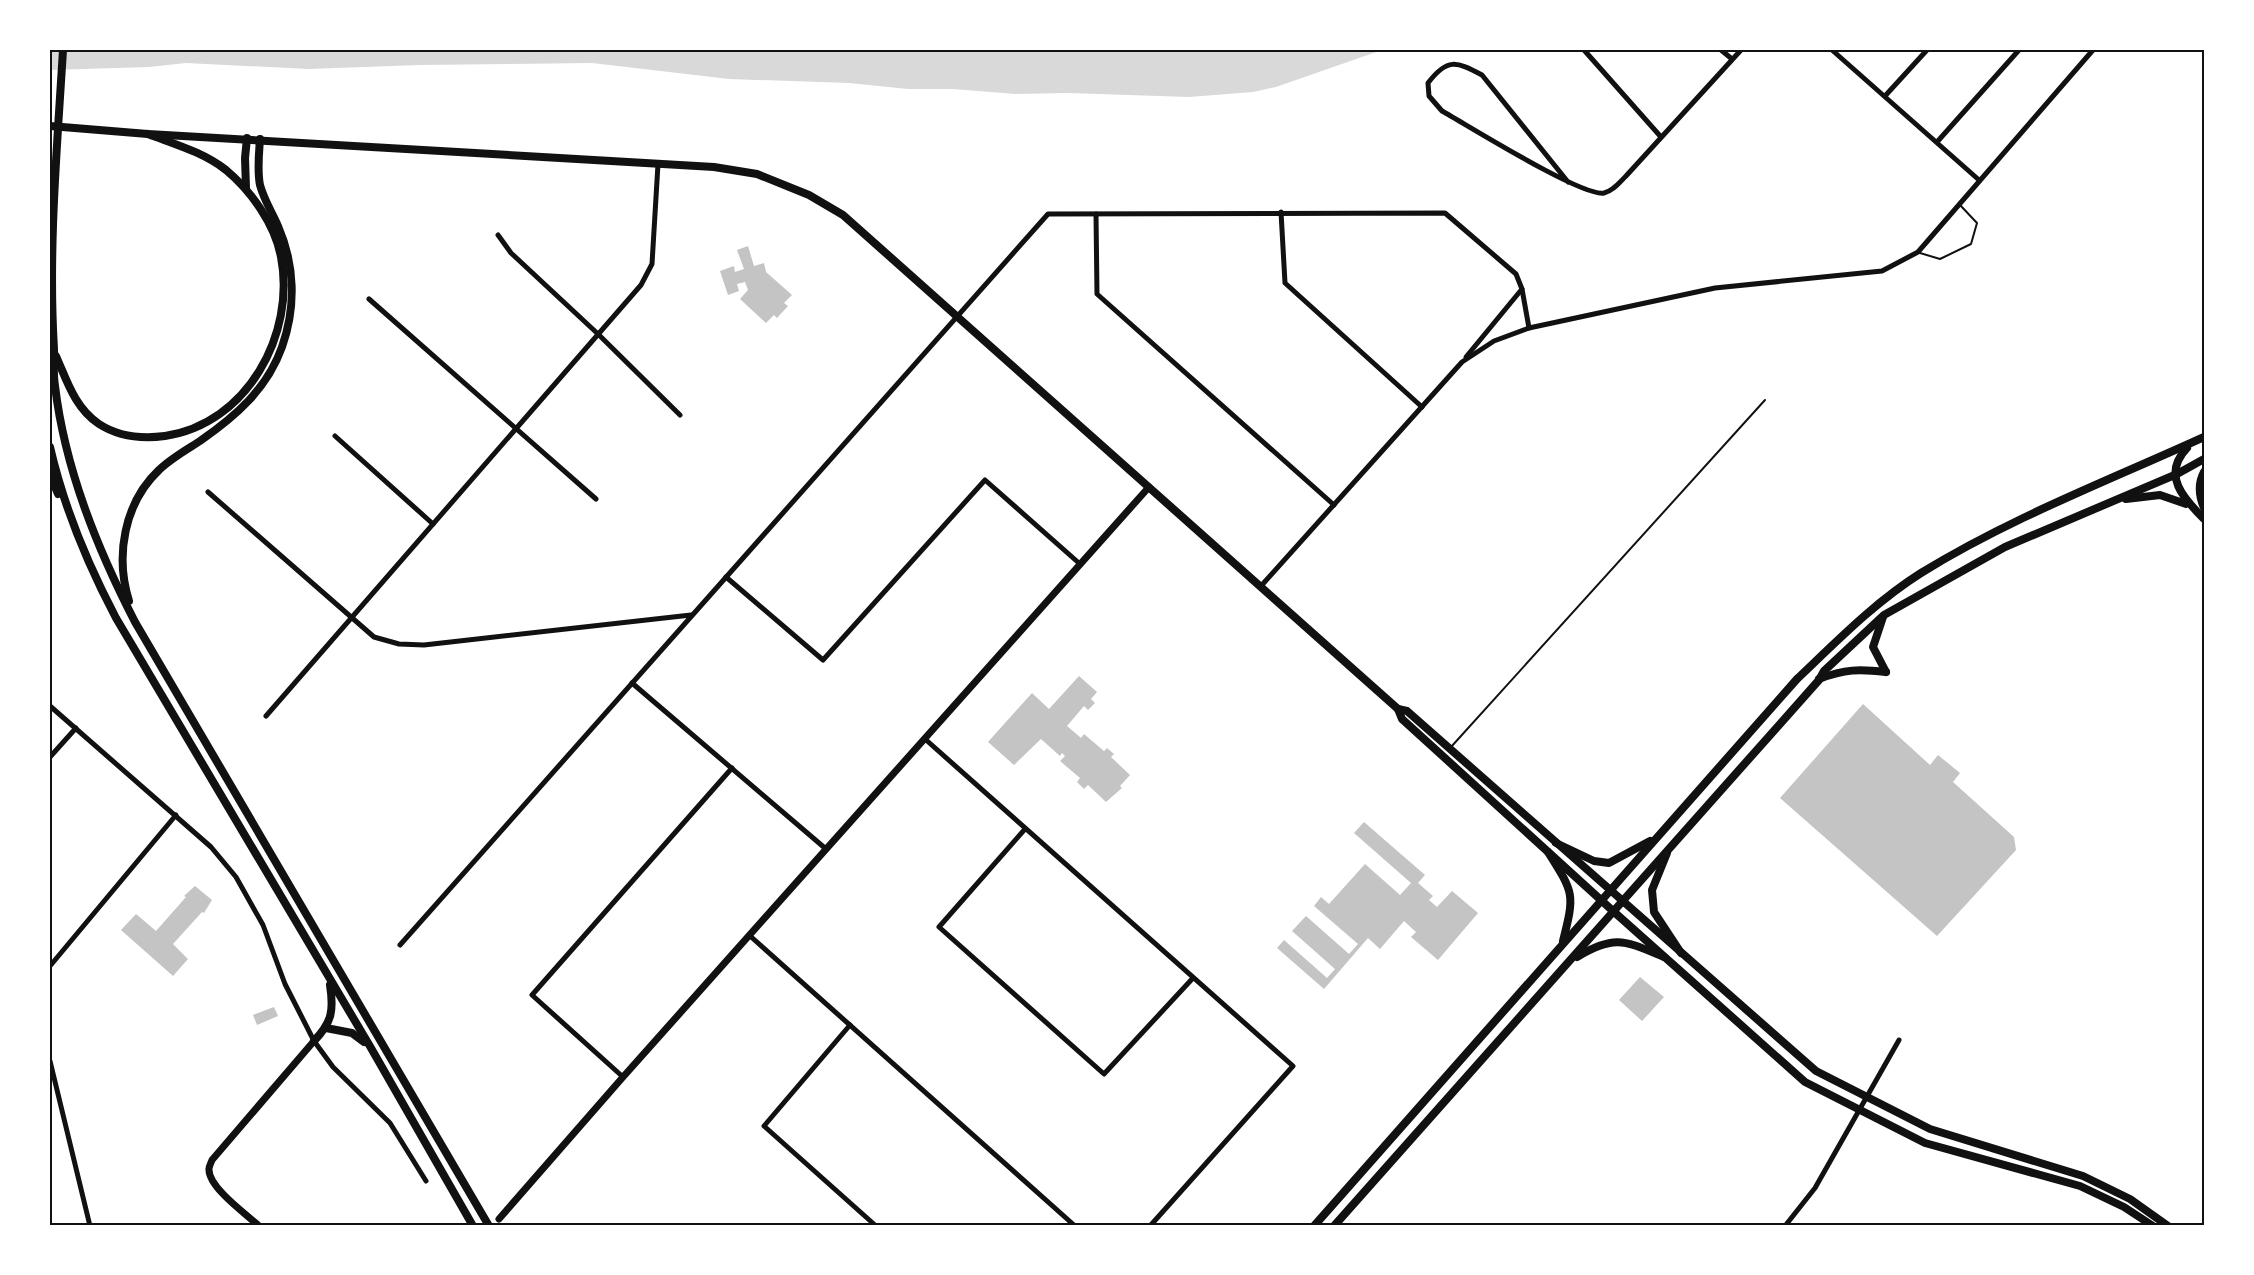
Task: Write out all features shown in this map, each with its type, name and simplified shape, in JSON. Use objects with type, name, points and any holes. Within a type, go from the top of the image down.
[{"type":"highway","points":[[63,50],[51,273],[54,385],[63,433],[85,509],[113,579],[135,621],[489,1226]]},
{"type":"highway","points":[[54,350],[68,386],[81,408],[99,424],[126,436],[148,438],[171,435],[190,429],[219,414],[240,397],[262,367],[273,343],[281,319],[284,296],[281,254],[273,232],[246,188],[224,168],[199,153],[147,134]]},
{"type":"highway","points":[[246,188],[245,158],[248,138]]},
{"type":"highway","points":[[135,621],[122,568],[126,525],[135,503],[146,484],[160,469],[222,426],[259,391],[282,348],[288,326],[292,300],[291,276],[287,251],[278,225],[265,202],[260,184],[260,139]]},
{"type":"highway","points":[[1314,1226],[1797,679],[1870,610],[1921,573],[1998,531],[2205,437]]},
{"type":"highway","points":[[2192,443],[2179,456],[2177,486],[2184,500],[2205,519]]},
{"type":"highway","points":[[50,447],[69,517]]},
{"type":"highway","points":[[1334,1226],[1819,680],[1824,670],[1884,615],[2004,547],[2177,474],[2205,459]]},
{"type":"highway","points":[[2205,472],[2200,481],[2201,501],[2205,508]]},
{"type":"highway","points":[[50,476],[90,568],[116,618],[371,1048],[473,1226]]},
{"type":"highway","points":[[2113,501],[2160,495],[2192,507]]},
{"type":"highway","points":[[1819,680],[1840,671],[1859,669],[1886,672],[1873,647],[1884,615]]},
{"type":"highway","points":[[1556,843],[1594,861],[1609,863],[1656,838]]},
{"type":"highway","points":[[1669,847],[1652,890],[1654,912],[1681,953]]},
{"type":"highway","points":[[1548,852],[1572,897],[1563,942]]},
{"type":"highway","points":[[1569,962],[1597,946],[1614,942],[1632,944],[1664,957]]},
{"type":"highway","points":[[314,1041],[326,1029],[333,1005],[330,980]]},
{"type":"highway","points":[[326,1029],[341,1030],[351,1034],[360,1038],[371,1048]]},
{"type":"main road","points":[[50,126],[147,134],[248,138],[714,167],[757,174],[809,195],[843,215],[959,317],[1398,709],[1402,719],[1805,1082],[1925,1143],[2080,1186],[2124,1207],[2153,1226]]},
{"type":"main road","points":[[1398,709],[1407,711],[1816,1071],[1930,1130],[2083,1176],[2130,1198],[2168,1226]]},
{"type":"street","points":[[1584,50],[1660,137]]},
{"type":"street","points":[[1721,50],[1732,59]]},
{"type":"street","points":[[1568,182],[1482,75],[1462,64],[1447,64],[1437,71],[1428,83],[1430,96],[1442,111],[1568,182],[1593,192],[1605,193],[1621,181],[1741,50]]},
{"type":"street","points":[[1885,96],[1927,50]]},
{"type":"street","points":[[1937,142],[2019,50]]},
{"type":"street","points":[[1462,362],[1494,341],[1529,328],[1714,288],[1882,271],[1917,252],[2093,50]]},
{"type":"street","points":[[1835,51],[1979,180]]},
{"type":"street","points":[[266,716],[641,285],[652,264],[658,164]]},
{"type":"street","points":[[1281,212],[1285,283],[1422,407]]},
{"type":"street","points":[[400,945],[1048,214],[1445,213],[1516,274],[1522,289],[1529,328]]},
{"type":"street","points":[[1096,214],[1097,294],[1334,505]]},
{"type":"street","points":[[498,235],[511,253],[680,414]]},
{"type":"street","points":[[1261,586],[1462,362],[1522,289]]},
{"type":"street","points":[[369,299],[596,499]]},
{"type":"street","points":[[335,436],[433,524]]},
{"type":"street","points":[[726,577],[823,660],[985,480],[1080,564]]},
{"type":"street","points":[[500,1219],[623,1077],[1149,487]]},
{"type":"street","points":[[208,492],[375,637],[399,644],[424,645],[691,615]]},
{"type":"street","points":[[632,683],[826,849]]},
{"type":"street","points":[[50,706],[211,847],[236,877],[263,925],[285,984],[314,1041],[333,1067],[390,1123],[426,1180]]},
{"type":"street","points":[[50,757],[76,728]]},
{"type":"street","points":[[925,739],[1293,1066],[1150,1226]]},
{"type":"street","points":[[623,1077],[532,995],[732,768]]},
{"type":"street","points":[[50,966],[176,815]]},
{"type":"street","points":[[1025,829],[939,927],[1104,1074],[1193,978]]},
{"type":"street","points":[[749,935],[1075,1226]]},
{"type":"street","points":[[850,1025],[764,1126],[876,1226]]},
{"type":"street","points":[[1785,1226],[1815,1188],[1899,1040]]},
{"type":"street","points":[[259,1226],[219,1190],[208,1170],[217,1153],[314,1041]]},
{"type":"street","points":[[50,1061],[90,1226]]},
{"type":"lane","points":[[1917,252],[1940,259],[1971,244],[1977,223],[1974,217],[1959,204]]},
{"type":"lane","points":[[1450,749],[1766,400]]},
{"type":"shaded area","points":[[50,50],[1382,50],[1276,87],[1253,92],[1189,97],[1068,93],[1015,94],[953,89],[908,89],[849,83],[729,79],[592,63],[309,69],[186,63],[149,67],[50,70]]},
{"type":"building","points":[[748,246],[754,266],[764,263],[766,272],[792,295],[784,303],[788,306],[777,318],[774,315],[766,323],[740,299],[748,290],[745,282],[737,284],[739,291],[728,295],[720,271],[734,266],[735,272],[744,269],[737,250]]},
{"type":"building","points":[[1079,676],[1097,692],[1091,699],[1095,703],[1088,710],[1084,706],[1067,726],[1081,738],[1084,734],[1104,751],[1107,748],[1114,754],[1111,757],[1130,775],[1120,786],[1122,788],[1106,802],[1088,785],[1084,789],[1077,782],[1080,778],[1060,761],[1065,756],[1062,753],[1060,756],[1041,739],[1014,765],[988,742],[1032,693],[1049,709]]},
{"type":"building","points":[[1863,704],[1930,765],[1938,755],[1960,773],[1953,782],[2014,837],[2016,850],[1937,936],[1780,798]]},
{"type":"building","points":[[1364,822],[1425,875],[1418,883],[1433,896],[1429,900],[1437,907],[1452,891],[1478,913],[1438,960],[1411,937],[1416,932],[1404,921],[1380,949],[1368,938],[1324,989],[1277,948],[1284,940],[1327,978],[1335,969],[1292,931],[1306,916],[1349,954],[1358,944],[1314,906],[1321,897],[1329,904],[1365,864],[1400,895],[1411,883],[1354,833]]},
{"type":"building","points":[[195,886],[212,900],[204,913],[202,912],[173,944],[188,959],[173,976],[121,930],[136,914],[156,931]]},
{"type":"building","points":[[1640,977],[1664,997],[1642,1021],[1619,1000]]},
{"type":"building","points":[[274,1007],[278,1016],[257,1025],[253,1015]]}]
